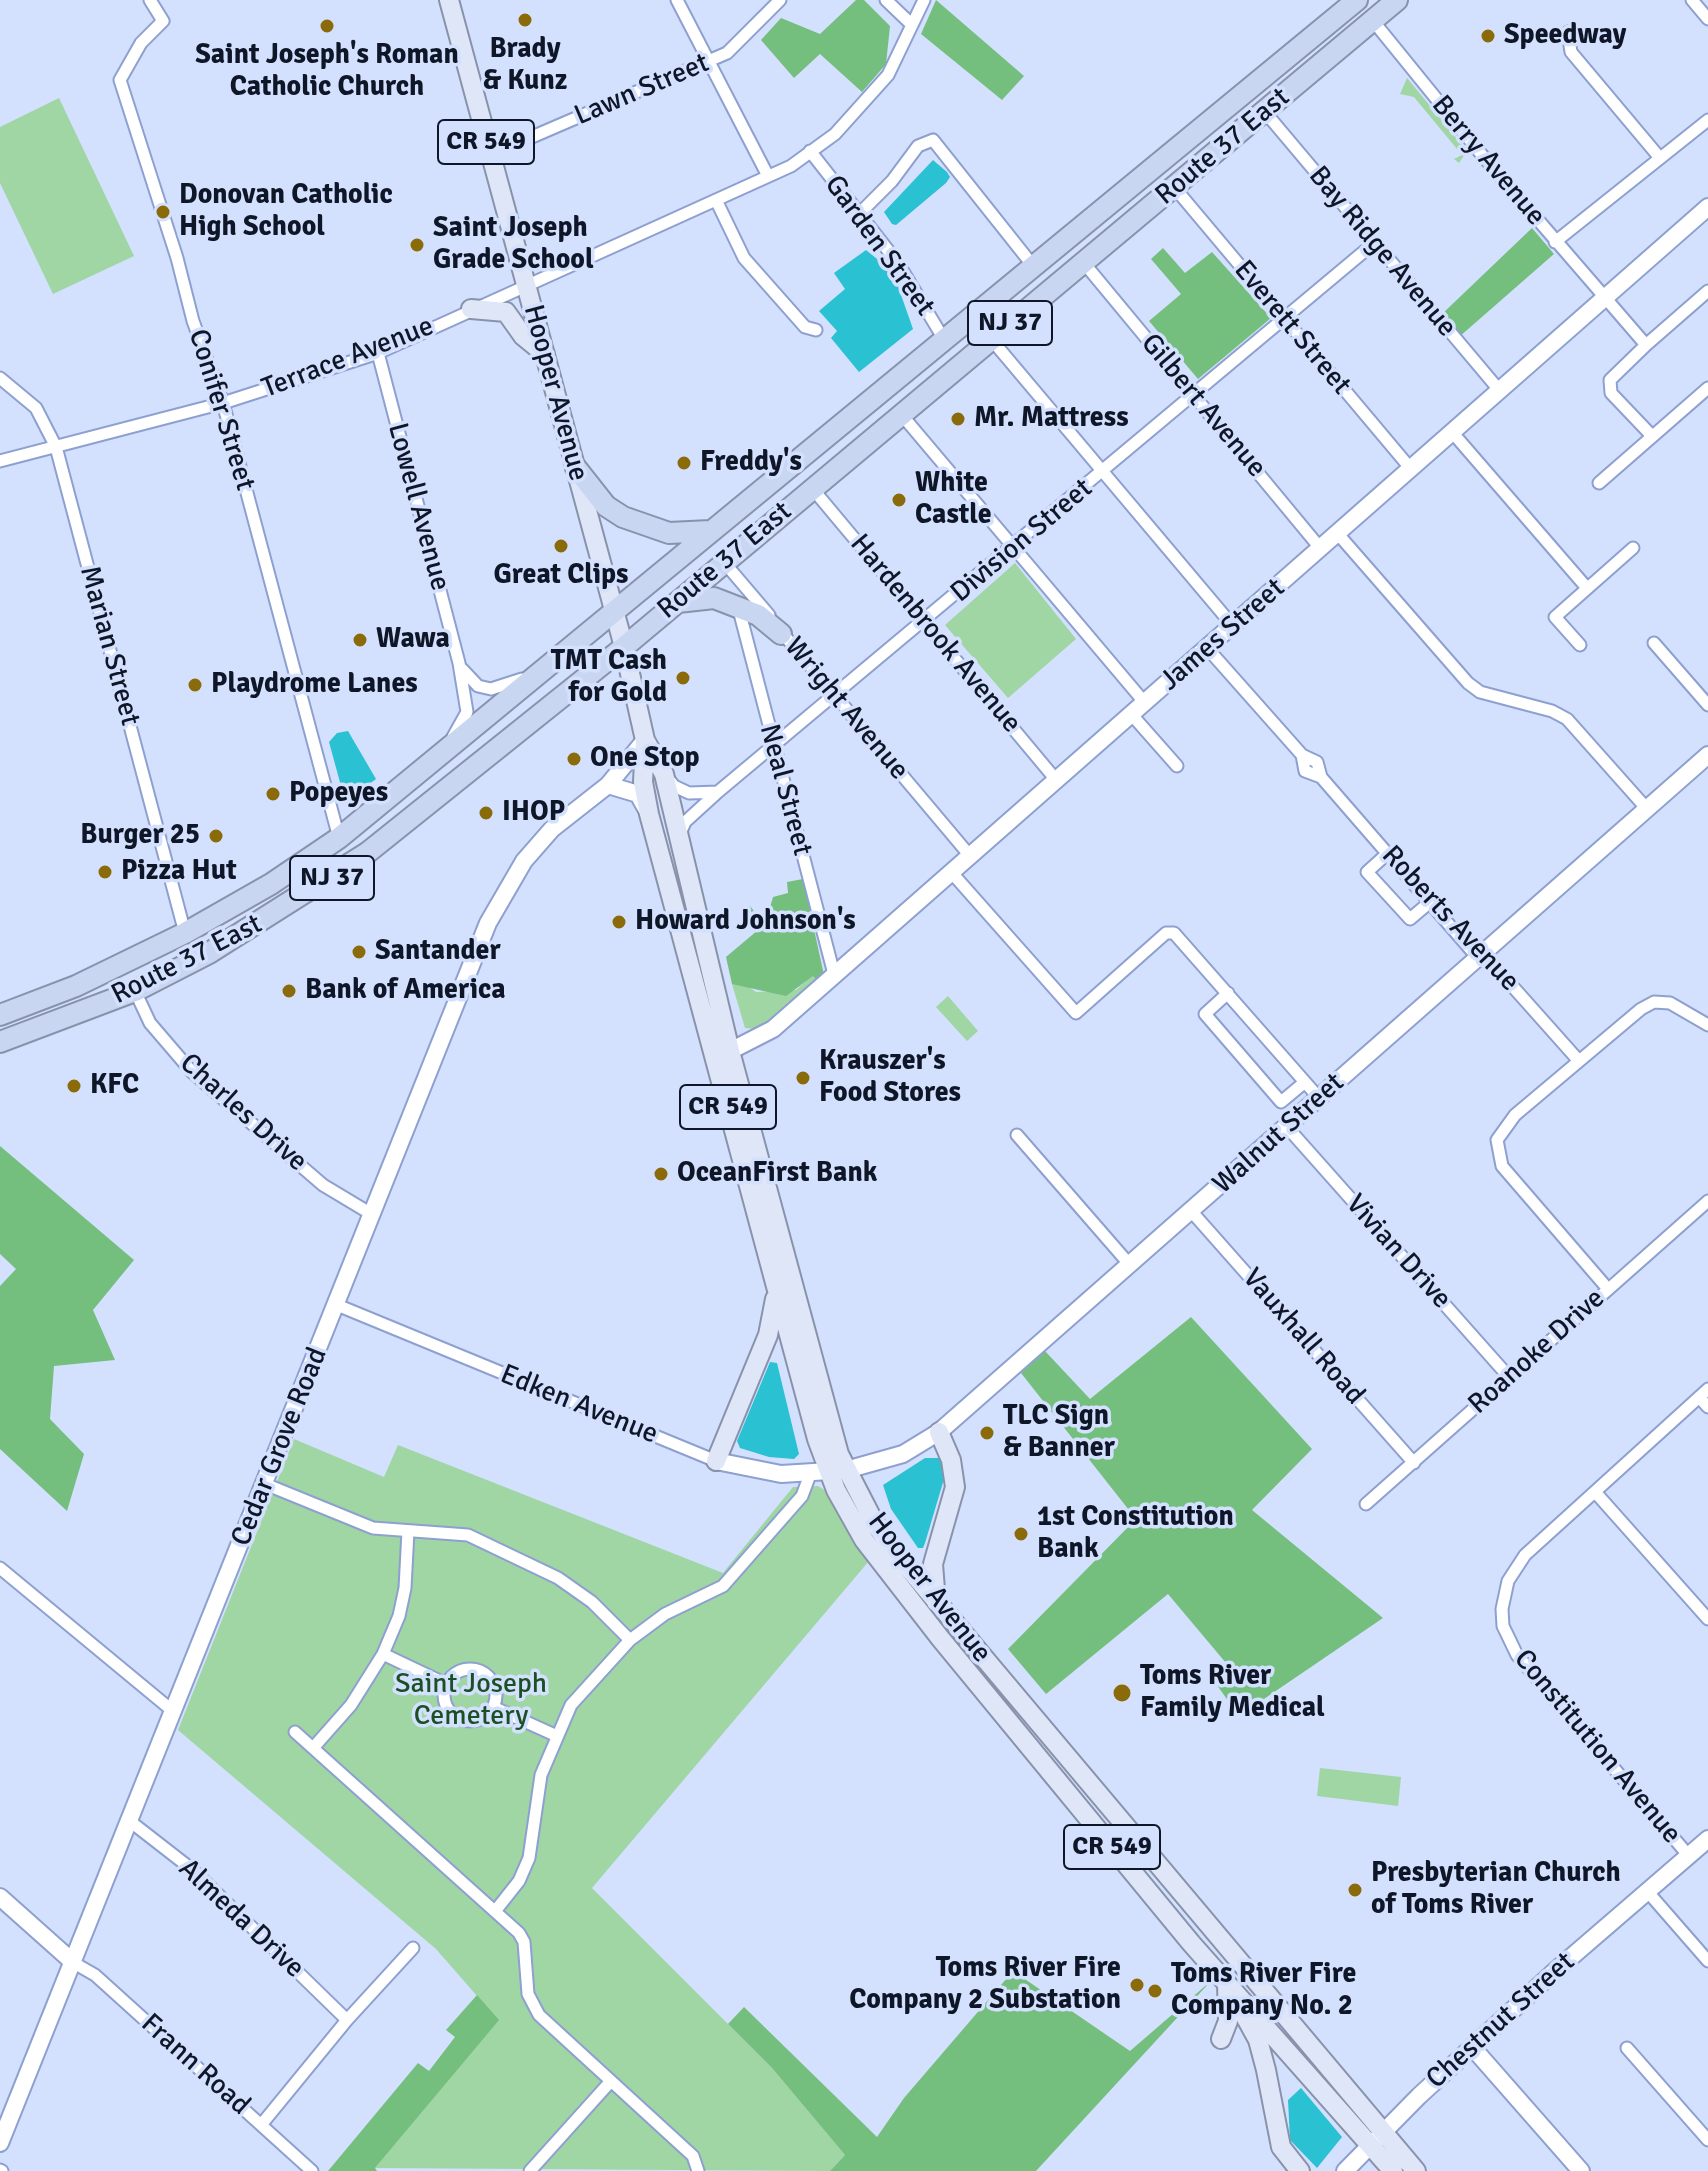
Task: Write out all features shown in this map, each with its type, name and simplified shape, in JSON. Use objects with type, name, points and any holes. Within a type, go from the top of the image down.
[{"type":"highway","name":"Route 37 East","points":[[0,1015],[89,980],[185,933],[233,907],[339,838],[1357,0]]},
{"type":"highway","name":"Route 37 East","points":[[0,1042],[135,991],[209,953],[339,874],[624,647],[723,561],[1397,0]]},
{"type":"highway","points":[[576,468],[606,506],[623,517],[669,533],[710,531]]},
{"type":"highway","points":[[678,602],[714,598],[738,606],[781,634]]},
{"type":"main road","name":"Hooper Avenue","points":[[449,0],[624,647],[645,740],[643,782],[649,814],[775,1288],[828,1471],[864,1540],[881,1564],[1200,1953],[1377,2138],[1416,2171]]},
{"type":"main road","points":[[471,309],[506,312],[523,336],[545,354]]},
{"type":"main road","name":"Hooper Avenue","points":[[645,740],[664,774],[677,842],[830,1430],[828,1471],[874,1522],[936,1602],[1377,2138],[1393,2171]]},
{"type":"main road","points":[[716,1461],[768,1335],[774,1313],[775,1288]]},
{"type":"main road","points":[[936,1602],[933,1564],[955,1487],[951,1460],[939,1432]]},
{"type":"main road","points":[[1123,1826],[1196,1933],[1200,1953]]},
{"type":"main road","points":[[1221,2039],[1228,2021],[1227,1984]]},
{"type":"main road","points":[[1227,1984],[1258,2040],[1281,2147],[1300,2171]]},
{"type":"street","name":"Conifer Street","points":[[150,0],[163,21],[141,43],[120,80],[177,258],[193,321],[223,403],[339,838]]},
{"type":"street","points":[[677,0],[768,176]]},
{"type":"street","name":"Lawn Street","points":[[486,145],[504,149],[727,53],[780,0]]},
{"type":"street","points":[[886,0],[910,23]]},
{"type":"street","name":"Terrace Avenue","points":[[0,461],[223,403],[378,353],[526,283],[768,176],[835,134],[888,75],[902,51],[910,23],[924,0]]},
{"type":"street","points":[[1692,0],[1708,19]]},
{"type":"street","name":"Berry Avenue","points":[[1374,22],[1555,242],[1646,345]]},
{"type":"street","points":[[1568,32],[1571,52],[1660,158]]},
{"type":"street","name":"Bay Ridge Avenue","points":[[1265,112],[1373,244],[1500,391]]},
{"type":"street","points":[[1555,242],[1708,120]]},
{"type":"street","points":[[859,214],[892,181],[918,146],[933,140],[1034,267]]},
{"type":"street","name":"Garden Street","points":[[810,151],[898,263],[945,341]]},
{"type":"street","name":"Everett Street","points":[[1174,187],[1411,469]]},
{"type":"street","points":[[716,200],[744,258],[805,327],[816,330]]},
{"type":"street","name":"James Street","points":[[730,1051],[773,1029],[1708,207]]},
{"type":"street","name":"Division Street","points":[[677,842],[685,822],[719,791],[836,697],[1373,244]]},
{"type":"street","name":"Gilbert Avenue","points":[[1084,263],[1321,549]]},
{"type":"street","points":[[1652,436],[1611,393],[1610,380],[1708,291]]},
{"type":"street","points":[[991,339],[1233,626]]},
{"type":"street","name":"Lowell Avenue","points":[[378,353],[459,663],[467,712],[446,749]]},
{"type":"street","name":"Marian Street","points":[[0,378],[36,408],[56,447],[185,933]]},
{"type":"street","points":[[1599,483],[1708,388]]},
{"type":"street","points":[[901,414],[1016,546],[1145,703]]},
{"type":"street","points":[[1452,432],[1587,588]]},
{"type":"street","name":"Hardenbrook Avenue","points":[[812,488],[1057,781]]},
{"type":"street","points":[[1338,534],[1468,683],[1480,692],[1552,711],[1567,719],[1647,809]]},
{"type":"street","points":[[1580,645],[1555,617],[1633,548]]},
{"type":"street","name":"Wright Avenue","points":[[723,561],[781,634],[971,857]]},
{"type":"street","name":"Neal Street","points":[[738,606],[834,974]]},
{"type":"street","points":[[1654,643],[1708,705]]},
{"type":"street","name":"Roberts Avenue","points":[[1208,649],[1302,755],[1305,771],[1321,777],[1430,902],[1480,956],[1490,961],[1579,1061]]},
{"type":"street","points":[[459,663],[468,679],[491,689],[541,671]]},
{"type":"street","points":[[1132,715],[1177,766]]},
{"type":"street","name":"Cedar Grove Road","points":[[0,2143],[500,898],[524,861],[580,805],[608,785],[645,740]]},
{"type":"street","name":"Walnut Street","points":[[828,1471],[903,1454],[939,1432],[1708,755]]},
{"type":"street","points":[[664,774],[674,786],[689,793],[719,791]]},
{"type":"street","points":[[608,785],[638,794],[649,814]]},
{"type":"street","points":[[1388,853],[1367,872],[1410,919],[1430,902]]},
{"type":"street","points":[[952,873],[1076,1013],[1166,933],[1179,937],[1319,1098]]},
{"type":"street","name":"Charles Drive","points":[[135,991],[150,1023],[192,1072],[323,1185],[373,1215]]},
{"type":"street","points":[[1228,993],[1205,1014],[1281,1102],[1305,1082]]},
{"type":"street","points":[[1608,1289],[1502,1166],[1496,1149],[1501,1132],[1515,1115],[1641,1009],[1654,1002],[1688,1010],[1708,1025]]},
{"type":"street","name":"Vivian Drive","points":[[1287,1127],[1509,1377]]},
{"type":"street","points":[[1017,1135],[1130,1265]]},
{"type":"street","name":"Roanoke Drive","points":[[1366,1504],[1708,1201]]},
{"type":"street","name":"Vauxhall Road","points":[[1192,1212],[1414,1463]]},
{"type":"street","name":"Edken Avenue","points":[[337,1305],[716,1461],[781,1474],[828,1471]]},
{"type":"street","points":[[1704,1393],[1708,1407]]},
{"type":"street","name":"Constitution Avenue","points":[[1689,1856],[1517,1655],[1503,1626],[1503,1595],[1513,1569],[1704,1393]]},
{"type":"street","points":[[496,1910],[519,1881],[529,1858],[541,1775],[571,1705],[630,1640],[665,1614],[723,1586],[828,1471]]},
{"type":"street","points":[[265,1484],[373,1528],[437,1530],[468,1535],[558,1578],[592,1602],[630,1640]]},
{"type":"street","points":[[1596,1493],[1708,1619]]},
{"type":"street","points":[[313,1748],[367,1684],[383,1654],[402,1602],[409,1558],[408,1531]]},
{"type":"street","points":[[0,1568],[174,1712]]},
{"type":"street","points":[[383,1654],[446,1684]]},
{"type":"street","points":[[481,1671],[493,1683],[493,1707],[488,1714],[472,1722],[454,1717],[444,1702],[446,1684],[457,1672],[481,1671]]},
{"type":"street","points":[[493,1707],[557,1736]]},
{"type":"street","points":[[295,1732],[496,1910],[524,1942],[528,1994],[539,2015],[693,2156],[698,2171]]},
{"type":"street","name":"Almeda Drive","points":[[131,1822],[194,1871],[347,2020]]},
{"type":"street","name":"Chestnut Street","points":[[1345,2171],[1473,2048],[1708,1839]]},
{"type":"street","points":[[1647,1891],[1708,1961]]},
{"type":"street","points":[[0,1897],[74,1963]]},
{"type":"street","points":[[261,2125],[347,2020],[413,1948]]},
{"type":"street","name":"Frann Road","points":[[74,1963],[95,1975],[312,2171]]},
{"type":"street","points":[[1473,2048],[1581,2171]]},
{"type":"street","points":[[1627,2048],[1708,2140]]},
{"type":"street","points":[[530,2171],[611,2081]]},
{"type":"green space","points":[[856,0],[864,0],[890,26],[886,64],[862,92],[820,54],[794,78],[761,40],[781,18],[820,34]]},
{"type":"green space","points":[[936,0],[1024,76],[1002,100],[921,34]]},
{"type":"green space","points":[[1407,78],[1467,151],[1459,163],[1454,159],[1462,155],[1414,97],[1400,94]]},
{"type":"green space","points":[[59,98],[134,256],[53,294],[0,183],[0,127]]},
{"type":"green space","points":[[1532,228],[1554,254],[1459,337],[1441,315]]},
{"type":"green space","points":[[1163,248],[1185,273],[1212,252],[1271,318],[1198,379],[1149,321],[1181,294],[1151,259]]},
{"type":"green space","points":[[1015,563],[1076,639],[1008,698],[945,625]]},
{"type":"green space","points":[[803,879],[824,975],[818,981],[813,976],[786,996],[732,984],[726,957],[758,930],[741,915],[750,906],[757,915],[769,911],[773,897],[788,893],[787,882]]},
{"type":"green space","points":[[813,975],[818,981],[766,1023],[755,1029],[745,1028],[732,984],[746,985],[756,992],[796,990]]},
{"type":"green space","points":[[948,996],[978,1031],[967,1041],[936,1007]]},
{"type":"green space","points":[[0,1146],[134,1260],[93,1310],[115,1360],[54,1366],[50,1419],[84,1454],[67,1511],[0,1449],[0,1286],[16,1269],[0,1254]]},
{"type":"green space","points":[[1191,1317],[1312,1449],[1252,1510],[1383,1618],[1239,1716],[1214,1681],[1226,1663],[1168,1594],[1046,1694],[1008,1649],[1136,1519],[1021,1373],[1045,1351],[1090,1399]]},
{"type":"green space","name":"Saint Joseph Cemetery","points":[[294,1439],[384,1477],[398,1445],[723,1573],[793,1487],[818,1486],[829,1493],[869,1561],[592,1888],[772,2068],[845,2155],[830,2171],[375,2168],[498,2020],[436,1949],[178,1730]]},
{"type":"green space","points":[[1320,1768],[1401,1777],[1398,1806],[1317,1796]]},
{"type":"green space","points":[[1013,1971],[1130,2051],[1211,1981],[1036,2171],[830,2171],[845,2155],[772,2068],[728,2024],[744,2007],[877,2137],[904,2098]]},
{"type":"green space","points":[[477,1995],[499,2020],[375,2168],[377,2171],[328,2171],[418,2063],[429,2071],[455,2037],[446,2030]]},
{"type":"water","points":[[933,160],[950,177],[896,225],[892,224],[884,212]]},
{"type":"water","points":[[866,250],[893,272],[913,329],[859,372],[831,338],[837,331],[819,311],[845,289],[834,273]]},
{"type":"water","points":[[348,731],[376,779],[356,794],[346,792],[341,786],[329,742],[337,733]]},
{"type":"water","points":[[770,1362],[777,1363],[799,1454],[794,1459],[769,1457],[740,1448],[737,1441]]},
{"type":"water","points":[[925,1458],[940,1458],[944,1479],[925,1543],[923,1548],[918,1548],[891,1509],[883,1485]]},
{"type":"water","points":[[1301,2088],[1342,2137],[1317,2168],[1290,2140],[1288,2100]]},
{"type":"place","name":"Brady & Kunz","points":[[525,20]]},
{"type":"place","name":"Saint Joseph's Roman Catholic Church","points":[[327,26]]},
{"type":"place","name":"Speedway","points":[[1488,36]]},
{"type":"place","name":"Donovan Catholic High School","points":[[163,212]]},
{"type":"place","name":"Saint Joseph Grade School","points":[[417,245]]},
{"type":"place","name":"Mr. Mattress","points":[[958,419]]},
{"type":"place","name":"Freddy's","points":[[684,463]]},
{"type":"place","name":"White Castle","points":[[899,500]]},
{"type":"place","name":"Great Clips","points":[[561,546]]},
{"type":"place","name":"Wawa","points":[[360,640]]},
{"type":"place","name":"TMT Cash for Gold","points":[[683,678]]},
{"type":"place","name":"Playdrome Lanes","points":[[195,685]]},
{"type":"place","name":"One Stop","points":[[574,759]]},
{"type":"place","name":"Popeyes","points":[[273,794]]},
{"type":"place","name":"IHOP","points":[[486,813]]},
{"type":"place","name":"Burger 25","points":[[216,836]]},
{"type":"place","name":"Pizza Hut","points":[[105,872]]},
{"type":"place","name":"Howard Johnson's","points":[[619,922]]},
{"type":"place","name":"Santander","points":[[359,952]]},
{"type":"place","name":"Bank of America","points":[[289,991]]},
{"type":"place","name":"Krauszer's Food Stores","points":[[803,1078]]},
{"type":"place","name":"KFC","points":[[74,1086]]},
{"type":"place","name":"OceanFirst Bank","points":[[661,1174]]},
{"type":"place","name":"TLC Sign & Banner","points":[[987,1433]]},
{"type":"place","name":"1st Constitution Bank","points":[[1021,1534]]},
{"type":"place","name":"Toms River Family Medical","points":[[1122,1693]]},
{"type":"place","name":"Presbyterian Church of Toms River","points":[[1355,1890]]},
{"type":"place","name":"Toms River Fire Company 2 Substation","points":[[1137,1985]]},
{"type":"place","name":"Toms River Fire Company No. 2","points":[[1155,1991]]}]
